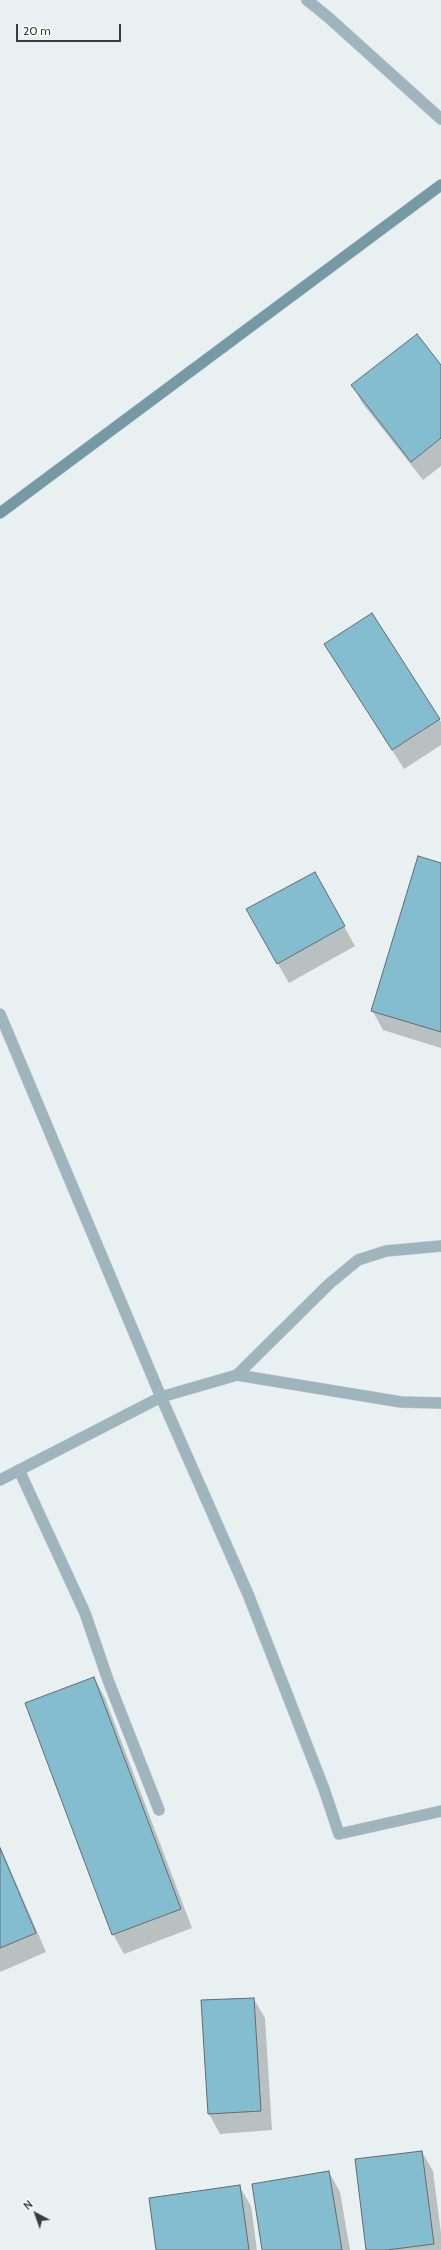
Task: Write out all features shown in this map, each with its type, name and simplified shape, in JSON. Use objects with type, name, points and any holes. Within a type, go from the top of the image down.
[{"type":"main road","points":[[0,514],[441,185]]},
{"type":"street","points":[[307,0],[328,17],[441,119]]},
{"type":"street","points":[[0,1014],[161,1397],[248,1594],[324,1789],[339,1834],[441,1811]]},
{"type":"street","points":[[236,1375],[329,1284],[358,1260],[386,1251],[441,1246]]},
{"type":"street","points":[[0,1480],[161,1397],[236,1375],[401,1402],[441,1403]]},
{"type":"street","points":[[19,1470],[85,1613],[108,1680],[159,1810]]},
{"type":"building","points":[[417,334],[441,365],[441,438],[411,462],[351,385]]},
{"type":"building","points":[[372,613],[440,719],[392,750],[324,644]]},
{"type":"building","points":[[418,856],[441,863],[441,1032],[371,1011]]},
{"type":"building","points":[[315,872],[345,926],[277,964],[246,909]]},
{"type":"building","points":[[94,1677],[181,1909],[112,1935],[25,1703]]},
{"type":"building","points":[[0,1848],[36,1933],[0,1948]]},
{"type":"building","points":[[254,1998],[261,2111],[208,2114],[201,2000]]},
{"type":"building","points":[[422,2151],[434,2244],[387,2250],[366,2250],[355,2159]]},
{"type":"building","points":[[329,2171],[342,2250],[262,2250],[252,2184]]},
{"type":"building","points":[[240,2185],[249,2250],[156,2250],[149,2198]]}]
